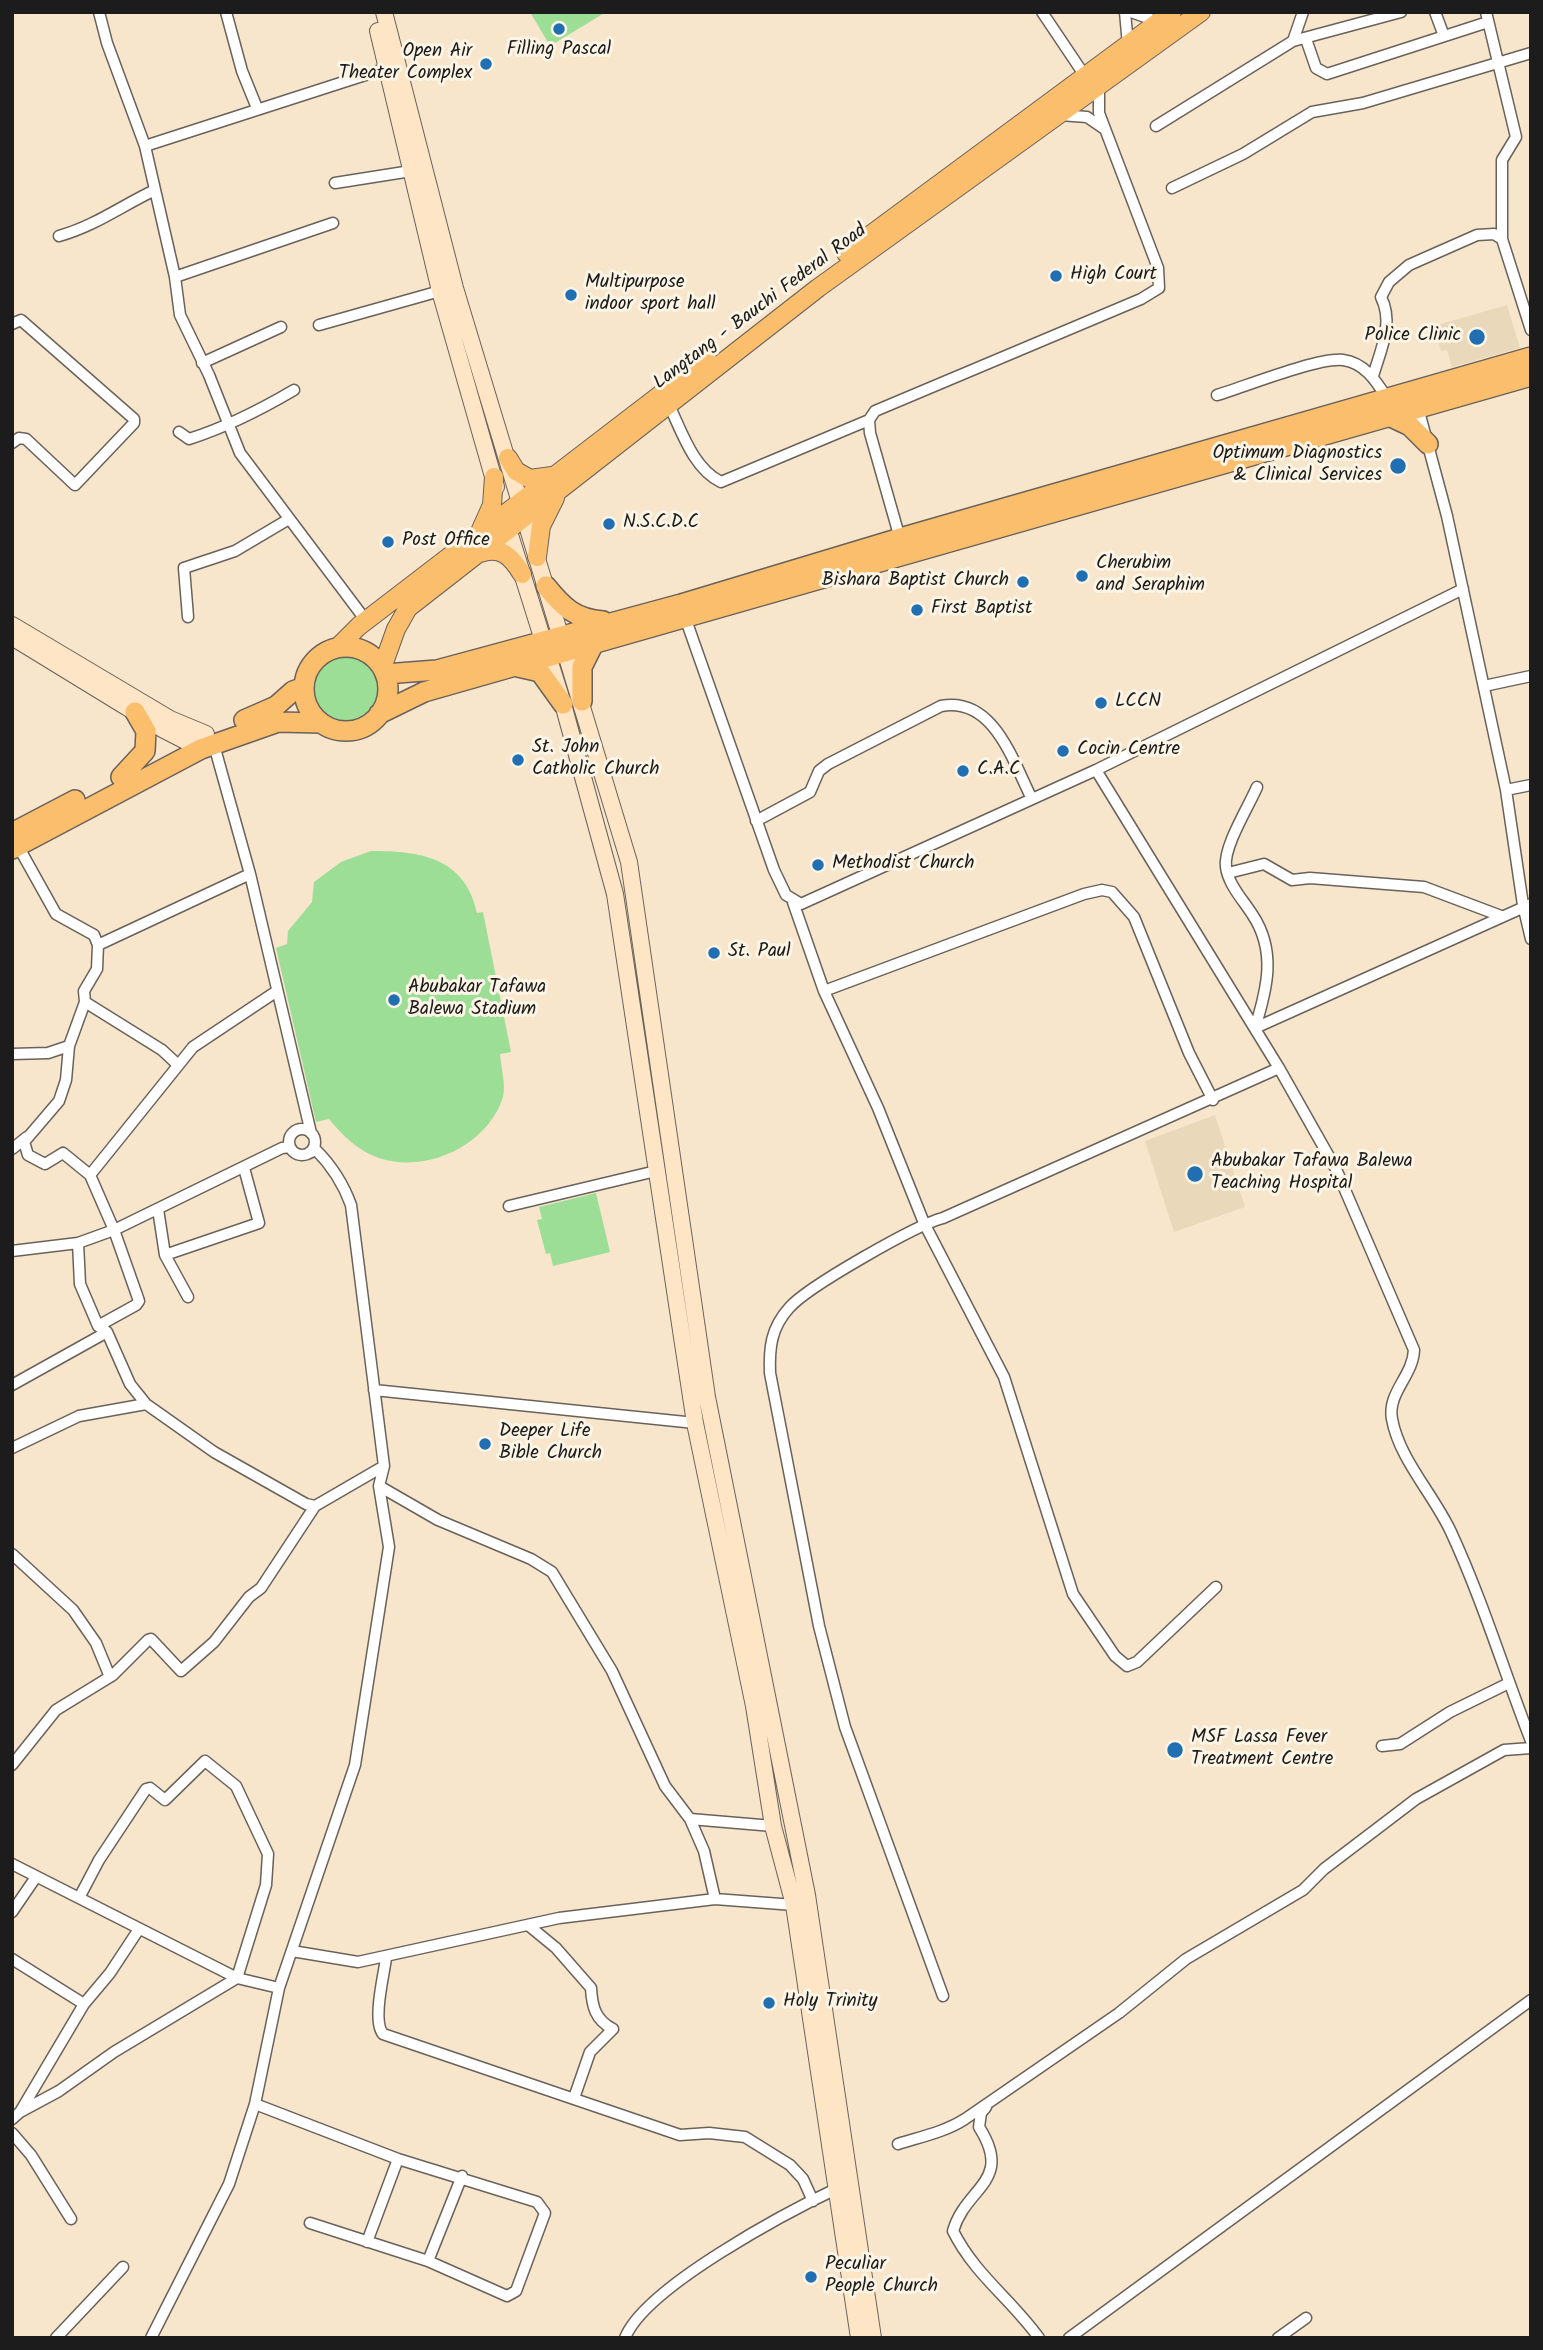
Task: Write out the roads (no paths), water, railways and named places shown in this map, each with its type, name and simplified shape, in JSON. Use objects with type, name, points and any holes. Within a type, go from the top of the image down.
[{"type":"highway","points":[[1416,400],[1531,357]]},
{"type":"highway","points":[[14,843],[121,776],[202,743],[278,722],[321,723],[341,730],[362,727],[379,714],[424,692],[514,667],[555,646],[618,621],[902,546],[1389,407],[1531,376]]},
{"type":"highway","points":[[1389,407],[1428,444]]},
{"type":"highway","points":[[383,671],[437,670],[555,646],[593,645],[686,620],[902,546]]},
{"type":"highway","points":[[546,586],[565,609],[575,615],[618,621]]},
{"type":"highway","points":[[514,667],[529,667],[540,672],[573,702],[582,667],[593,645]]},
{"type":"highway","points":[[321,723],[308,707],[303,687],[314,661],[338,648],[358,649],[376,659],[383,671],[387,695],[379,714]]},
{"type":"highway","points":[[14,843],[267,711],[293,691],[303,687]]},
{"type":"highway","points":[[121,776],[145,751],[146,731],[135,712]]},
{"type":"main road","name":"Langtang - Bauchi Federal Road","points":[[338,648],[367,622],[523,511],[818,274],[1092,82],[1201,12]]},
{"type":"main road","name":"Langtang - Bauchi Federal Road","points":[[564,478],[668,405],[1035,123],[1060,115],[1128,45],[1166,17]]},
{"type":"main road","points":[[508,458],[516,471],[530,479],[564,478],[541,526],[537,557]]},
{"type":"main road","points":[[494,477],[492,505],[476,546],[499,550],[514,560],[522,574]]},
{"type":"main road","name":"Langtang - Bauchi Federal Road","points":[[383,671],[396,629],[408,608],[476,546]]},
{"type":"street","points":[[99,12],[145,146],[175,277],[180,315],[240,453],[367,622]]},
{"type":"street","points":[[226,12],[242,71],[257,108]]},
{"type":"street","points":[[373,12],[411,171],[447,290],[508,458],[546,586],[555,646]]},
{"type":"street","points":[[384,12],[447,290],[506,523],[522,574],[555,646],[623,838],[636,901],[672,1171],[712,1423],[804,1873],[845,2185],[859,2338]]},
{"type":"street","points":[[668,405],[695,458],[711,477],[721,482],[869,420],[874,411],[885,405],[1141,299],[1159,288],[1158,268],[1105,130],[1092,82],[1042,12]]},
{"type":"street","points":[[1125,12],[1128,45]]},
{"type":"street","points":[[1131,12],[1166,17]]},
{"type":"street","points":[[1293,41],[1303,12]]},
{"type":"street","points":[[1156,126],[1293,41],[1401,12]]},
{"type":"street","points":[[1435,12],[1444,36]]},
{"type":"street","points":[[1306,39],[1316,68],[1327,74],[1444,36],[1487,17],[1516,137],[1502,160],[1502,239],[1531,330]]},
{"type":"street","points":[[1172,188],[1243,154],[1312,112],[1363,103],[1531,53]]},
{"type":"street","points":[[145,146],[387,68]]},
{"type":"street","points":[[1060,115],[1087,117],[1105,130]]},
{"type":"street","points":[[335,183],[411,171]]},
{"type":"street","points":[[59,236],[88,229],[119,207],[155,190]]},
{"type":"street","points":[[175,277],[333,223]]},
{"type":"street","points":[[1373,376],[1388,319],[1381,297],[1397,273],[1477,235],[1494,233],[1502,239]]},
{"type":"street","points":[[319,325],[447,290]]},
{"type":"street","points":[[12,324],[21,320],[118,404],[134,419],[134,423],[75,485],[26,439],[19,438],[12,443]]},
{"type":"street","points":[[202,363],[281,327]]},
{"type":"street","points":[[1217,395],[1330,361],[1343,360],[1373,376],[1389,407]]},
{"type":"street","points":[[179,432],[190,439],[250,416],[294,390]]},
{"type":"street","points":[[1416,400],[1484,686],[1506,790],[1531,939]]},
{"type":"street","points":[[869,420],[902,546]]},
{"type":"street","points":[[188,617],[184,568],[235,551],[289,519]]},
{"type":"street","points":[[793,902],[801,904],[819,897],[1096,770],[1463,589]]},
{"type":"street","points":[[686,620],[774,870],[793,902],[824,991],[878,1108],[924,1223],[1004,1377],[1073,1594],[1121,1663],[1127,1666],[1137,1662],[1216,1587]]},
{"type":"street","points":[[12,625],[170,719],[202,743],[250,874],[303,1104],[310,1119],[311,1133],[303,1151]]},
{"type":"street","points":[[12,637],[135,712],[202,743]]},
{"type":"street","points":[[1484,686],[1531,676]]},
{"type":"street","points":[[573,702],[615,894],[695,1423],[754,1706],[773,1826],[794,1905],[873,2338]]},
{"type":"street","points":[[756,821],[810,792],[819,771],[828,764],[941,706],[954,704],[976,712],[996,728],[1032,799]]},
{"type":"street","points":[[1096,770],[1279,1068],[1340,1178],[1411,1339],[1414,1362],[1393,1400],[1392,1420],[1412,1465],[1434,1498],[1458,1546],[1531,1741]]},
{"type":"street","points":[[1506,790],[1531,785]]},
{"type":"street","points":[[1255,1028],[1268,977],[1267,951],[1262,933],[1225,866],[1231,843],[1257,787]]},
{"type":"street","points":[[12,1385],[103,1329],[139,1301],[114,1230],[90,1175],[63,1153],[46,1164],[28,1155],[24,1142],[58,1101],[69,1068],[69,1046],[85,1002],[84,991],[97,969],[98,945],[94,935],[56,914],[14,843]]},
{"type":"street","points":[[1228,873],[1264,864],[1292,880],[1310,878],[1424,887],[1501,916]]},
{"type":"street","points":[[98,945],[250,874]]},
{"type":"street","points":[[824,991],[1084,894],[1102,890],[1112,892],[1134,918],[1189,1053],[1213,1100]]},
{"type":"street","points":[[1255,1028],[1527,905]]},
{"type":"street","points":[[90,1175],[150,1105],[177,1064],[207,1036],[278,991]]},
{"type":"street","points":[[85,1002],[162,1050],[177,1064]]},
{"type":"street","points":[[12,1054],[48,1053],[69,1046]]},
{"type":"street","points":[[943,1996],[845,1727],[819,1626],[770,1373],[769,1345],[775,1329],[789,1307],[825,1281],[924,1223],[943,1218],[1213,1100],[1279,1068]]},
{"type":"street","points":[[303,1104],[296,1131],[290,1138],[303,1151]]},
{"type":"street","points":[[12,1149],[35,1131]]},
{"type":"street","points":[[296,1131],[311,1133]]},
{"type":"street","points":[[12,1251],[78,1243],[114,1230],[269,1156],[320,1147],[341,1180],[351,1205],[384,1466],[379,1486],[389,1547],[355,1765],[279,1988],[255,2104],[224,2195],[151,2338]]},
{"type":"street","points":[[164,1255],[259,1223],[244,1168]]},
{"type":"street","points":[[509,1206],[656,1171]]},
{"type":"street","points":[[158,1209],[164,1255],[188,1297]]},
{"type":"street","points":[[78,1243],[80,1284],[130,1384],[146,1404],[214,1452],[306,1504],[315,1506]]},
{"type":"street","points":[[374,1390],[712,1423]]},
{"type":"street","points":[[12,1448],[93,1412],[146,1404]]},
{"type":"street","points":[[12,1765],[56,1710],[110,1677],[149,1639],[181,1671],[214,1642],[249,1597],[261,1588],[315,1506],[384,1466]]},
{"type":"street","points":[[379,1486],[438,1520],[531,1559],[552,1572],[612,1671],[665,1786],[690,1819],[714,1885],[715,1899]]},
{"type":"street","points":[[12,1554],[40,1576],[50,1592],[81,1620],[96,1643],[110,1677]]},
{"type":"street","points":[[1382,1746],[1400,1744],[1450,1712],[1509,1683]]},
{"type":"street","points":[[898,2144],[925,2134],[948,2130],[1119,2013],[1186,1959],[1303,1890],[1324,1869],[1416,1799],[1503,1750],[1531,1748]]},
{"type":"street","points":[[16,2116],[59,2091],[114,2052],[237,1978],[265,1885],[268,1854],[236,1786],[208,1762],[186,1777],[166,1800],[150,1788],[146,1789],[99,1860],[79,1898]]},
{"type":"street","points":[[690,1819],[773,1826]]},
{"type":"street","points":[[12,1864],[237,1978],[279,1988]]},
{"type":"street","points":[[12,1912],[36,1877]]},
{"type":"street","points":[[292,1951],[358,1962],[528,1925],[715,1899],[794,1905]]},
{"type":"street","points":[[528,1925],[556,1948],[592,1988],[592,2008],[605,2025],[613,2029],[590,2052],[574,2098]]},
{"type":"street","points":[[16,2116],[84,2004],[110,1973],[139,1929]]},
{"type":"street","points":[[386,1958],[379,2013],[379,2028],[383,2034],[680,2135],[709,2133],[745,2137],[790,2165],[803,2179],[813,2201]]},
{"type":"street","points":[[12,1959],[84,2004]]},
{"type":"street","points":[[1069,2338],[1531,2000]]},
{"type":"street","points":[[993,2100],[981,2113],[979,2127],[990,2145],[993,2157],[984,2187],[957,2217],[953,2231],[984,2279],[1021,2311],[1040,2338]]},
{"type":"street","points":[[255,2104],[398,2159],[462,2176],[544,2207],[545,2213],[516,2291],[507,2296],[428,2261],[310,2223]]},
{"type":"street","points":[[12,2133],[30,2155],[71,2219]]},
{"type":"street","points":[[367,2242],[398,2159]]},
{"type":"street","points":[[428,2261],[462,2176]]},
{"type":"street","points":[[625,2338],[638,2315],[660,2295],[766,2227],[845,2185]]},
{"type":"street","points":[[56,2338],[123,2267]]},
{"type":"street","points":[[1278,2338],[1306,2318]]},
{"type":"place","name":"Filling Pascal","points":[[559,29]]},
{"type":"place","name":"Open Air Theater Complex","points":[[486,64]]},
{"type":"place","name":"High Court","points":[[1056,276]]},
{"type":"place","name":"Multipurpose indoor sport hall","points":[[571,295]]},
{"type":"place","name":"Police Clinic","points":[[1477,337]]},
{"type":"place","name":"Optimum Diagnostics & Clinical Services","points":[[1398,466]]},
{"type":"place","name":"N.S.C.D.C","points":[[609,524]]},
{"type":"place","name":"Post Office","points":[[388,542]]},
{"type":"place","name":"Cherubim and Seraphim","points":[[1082,576]]},
{"type":"place","name":"Bishara Baptist Church","points":[[1023,582]]},
{"type":"place","name":"First Baptist","points":[[917,610]]},
{"type":"place","name":"LCCN","points":[[1101,703]]},
{"type":"place","name":"Cocin Centre","points":[[1063,751]]},
{"type":"place","name":"St. John Catholic Church","points":[[518,760]]},
{"type":"place","name":"C.A.C","points":[[963,771]]},
{"type":"place","name":"Methodist Church","points":[[818,865]]},
{"type":"place","name":"St. Paul","points":[[714,953]]},
{"type":"place","name":"Abubakar Tafawa Balewa Stadium","points":[[394,1000]]},
{"type":"place","name":"Abubakar Tafawa Balewa Teaching Hospital","points":[[1195,1174]]},
{"type":"place","name":"Deeper Life Bible Church","points":[[485,1444]]},
{"type":"place","name":"MSF Lassa Fever Treatment Centre","points":[[1175,1750]]},
{"type":"place","name":"Holy Trinity","points":[[769,2003]]},
{"type":"place","name":"Peculiar People Church","points":[[811,2277]]}]
